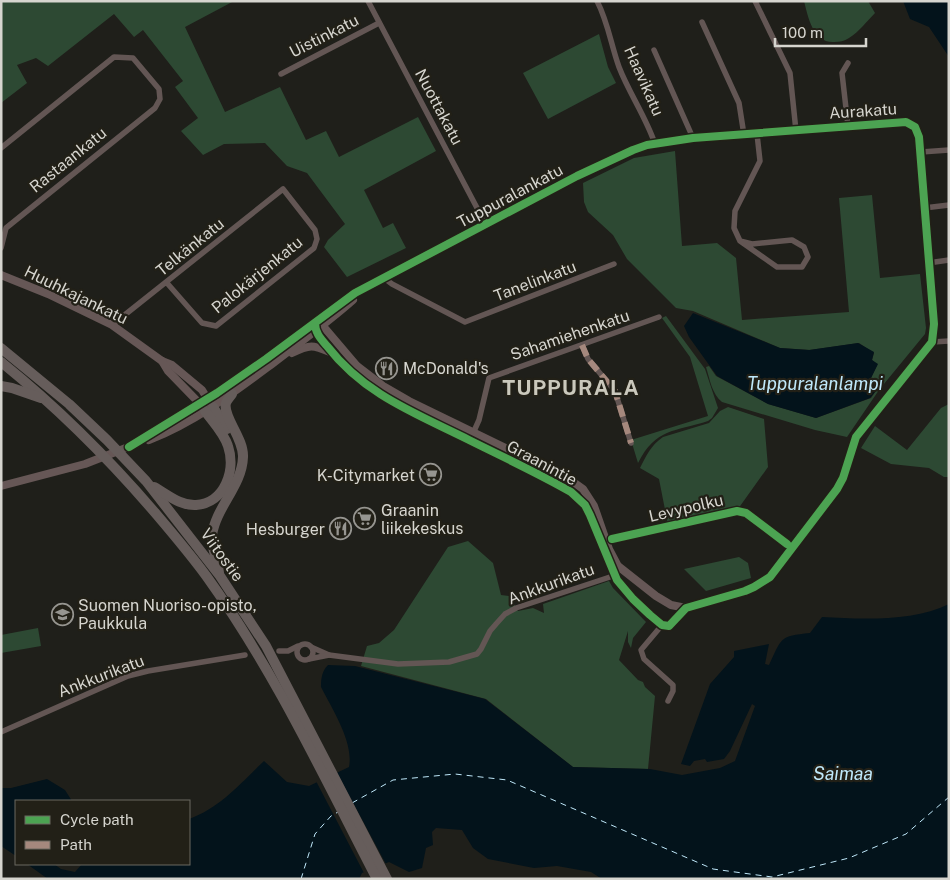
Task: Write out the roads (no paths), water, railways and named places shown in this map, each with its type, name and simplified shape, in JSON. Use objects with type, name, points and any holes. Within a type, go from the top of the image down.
[{"type":"highway","name":"Viitostie","points":[[1,348],[69,404],[107,440],[146,481],[220,576],[266,646],[321,763]]},
{"type":"highway","name":"Viitostie","points":[[1,362],[46,400],[110,462],[176,538],[206,576],[246,635],[321,763],[384,879]]},
{"type":"highway","points":[[1,386],[46,400]]},
{"type":"highway","points":[[220,576],[212,547],[212,537],[217,519],[241,469],[243,456],[241,443],[225,410],[226,403],[232,394]]},
{"type":"highway","points":[[146,481],[178,502],[196,505],[217,497],[224,489],[231,467],[231,456],[228,444],[206,405]]},
{"type":"highway","points":[[206,405],[232,435],[237,451],[238,465],[234,487]]},
{"type":"street","name":"Nuottakatu","points":[[368,1],[486,225]]},
{"type":"street","name":"Haavikatu","points":[[597,1],[604,14],[620,68],[655,144]]},
{"type":"street","points":[[755,1],[790,73],[796,131]]},
{"type":"street","points":[[702,22],[740,103],[744,135]]},
{"type":"street","name":"Uistinkatu","points":[[281,74],[379,23]]},
{"type":"street","points":[[654,50],[693,138]]},
{"type":"street","name":"Rastaankatu","points":[[1,148],[114,56],[133,58],[159,88],[160,99],[155,108],[6,228]]},
{"type":"street","points":[[848,63],[842,73],[848,126]]},
{"type":"street","name":"Aurakatu","points":[[655,144],[693,138],[909,123],[917,131],[921,152],[934,324],[932,342]]},
{"type":"street","points":[[740,241],[752,244],[792,240],[804,247],[808,257],[802,267],[777,267],[740,241],[734,228],[735,211],[760,161],[757,134]]},
{"type":"street","name":"Tuppuralankatu","points":[[206,405],[232,394],[382,279],[613,158],[655,144]]},
{"type":"street","points":[[921,152],[949,150]]},
{"type":"street","name":"Telkänkatu","points":[[112,325],[283,189]]},
{"type":"street","name":"Palokärjenkatu","points":[[167,283],[202,323],[216,326],[314,248],[317,239],[315,230],[283,189]]},
{"type":"street","points":[[924,208],[949,205]]},
{"type":"street","points":[[1,223],[6,228],[1,248]]},
{"type":"street","points":[[928,263],[949,260]]},
{"type":"street","name":"Tanelinkatu","points":[[382,279],[465,322],[614,264]]},
{"type":"street","name":"Huuhkajankatu","points":[[1,275],[48,294],[112,325],[162,361],[168,371],[206,405]]},
{"type":"street","name":"Sahamiehenkatu","points":[[472,437],[479,420],[489,378],[659,318]]},
{"type":"street","name":"Tuppuralankatu","points":[[1,486],[84,464],[165,433],[206,405],[266,359],[318,327]]},
{"type":"street","name":"Graanintie","points":[[318,327],[332,353],[351,373],[375,392],[404,409],[569,479],[583,489],[594,506],[609,549],[622,569],[671,605],[686,608]]},
{"type":"street","name":"Graanintie","points":[[318,327],[370,378],[409,402],[571,492],[585,505],[614,575],[633,599],[662,625]]},
{"type":"street","points":[[668,701],[673,691],[673,685],[644,659],[641,650],[662,625],[669,626],[686,608],[754,588],[776,572],[837,489],[843,478],[856,437],[932,342],[949,340]]},
{"type":"street","points":[[582,345],[588,359],[615,391],[631,443]]},
{"type":"street","points":[[279,359],[310,346],[319,347],[332,353]]},
{"type":"street","name":"Ankkurikatu","points":[[311,647],[329,655],[398,664],[450,662],[466,658],[477,654],[496,624],[506,614],[516,608],[614,575],[622,569]]},
{"type":"street","points":[[279,651],[288,651],[306,644],[311,647],[313,652],[309,659],[304,660],[288,651]]},
{"type":"street","points":[[299,646],[297,650],[299,657]]},
{"type":"street","name":"Ankkurikatu","points":[[1,732],[128,676],[244,655]]},
{"type":"street","name":"Ankkurikatu","points":[[309,659],[329,655]]},
{"type":"water","points":[[903,1],[949,1],[949,57],[929,27],[910,19]]},
{"type":"water","name":"Tuppuralanlampi","points":[[693,313],[780,348],[809,350],[858,343],[874,352],[872,360],[878,364],[871,378],[878,388],[870,398],[816,418],[768,404],[717,376],[689,337],[684,326]]},
{"type":"water","name":"Saimaa","points":[[949,604],[949,879],[602,879],[591,872],[557,866],[534,868],[488,859],[473,848],[462,830],[436,828],[432,832],[433,845],[426,848],[422,868],[409,872],[389,862],[362,873],[359,879],[48,879],[28,865],[55,865],[61,869],[75,872],[81,865],[190,865],[190,819],[220,802],[264,761],[287,782],[309,786],[349,767],[350,757],[345,737],[321,687],[322,675],[328,665],[355,666],[485,699],[573,767],[650,769],[682,775],[720,768],[735,761],[755,706],[752,704],[730,751],[724,759],[707,762],[705,759],[694,761],[690,766],[681,764],[710,684],[734,657],[734,651],[769,644],[765,664],[769,665],[783,640],[792,635],[810,633],[822,617],[887,618],[903,617],[935,610]]},
{"type":"water","points":[[47,779],[65,790],[71,800],[15,800],[15,855],[1,846],[1,788],[11,788]]},
{"type":"place","name":"McDonald's","points":[[387,368]]},
{"type":"place","name":"K-Citymarket","points":[[431,475]]},
{"type":"place","name":"Graanin liikekeskus","points":[[365,519]]},
{"type":"place","name":"Hesburger","points":[[341,529]]},
{"type":"place","name":"Suomen Nuoriso-opisto, Paukkula","points":[[62,614]]},
{"type":"district","name":"TUPPURALA","points":[[571,387]]}]
